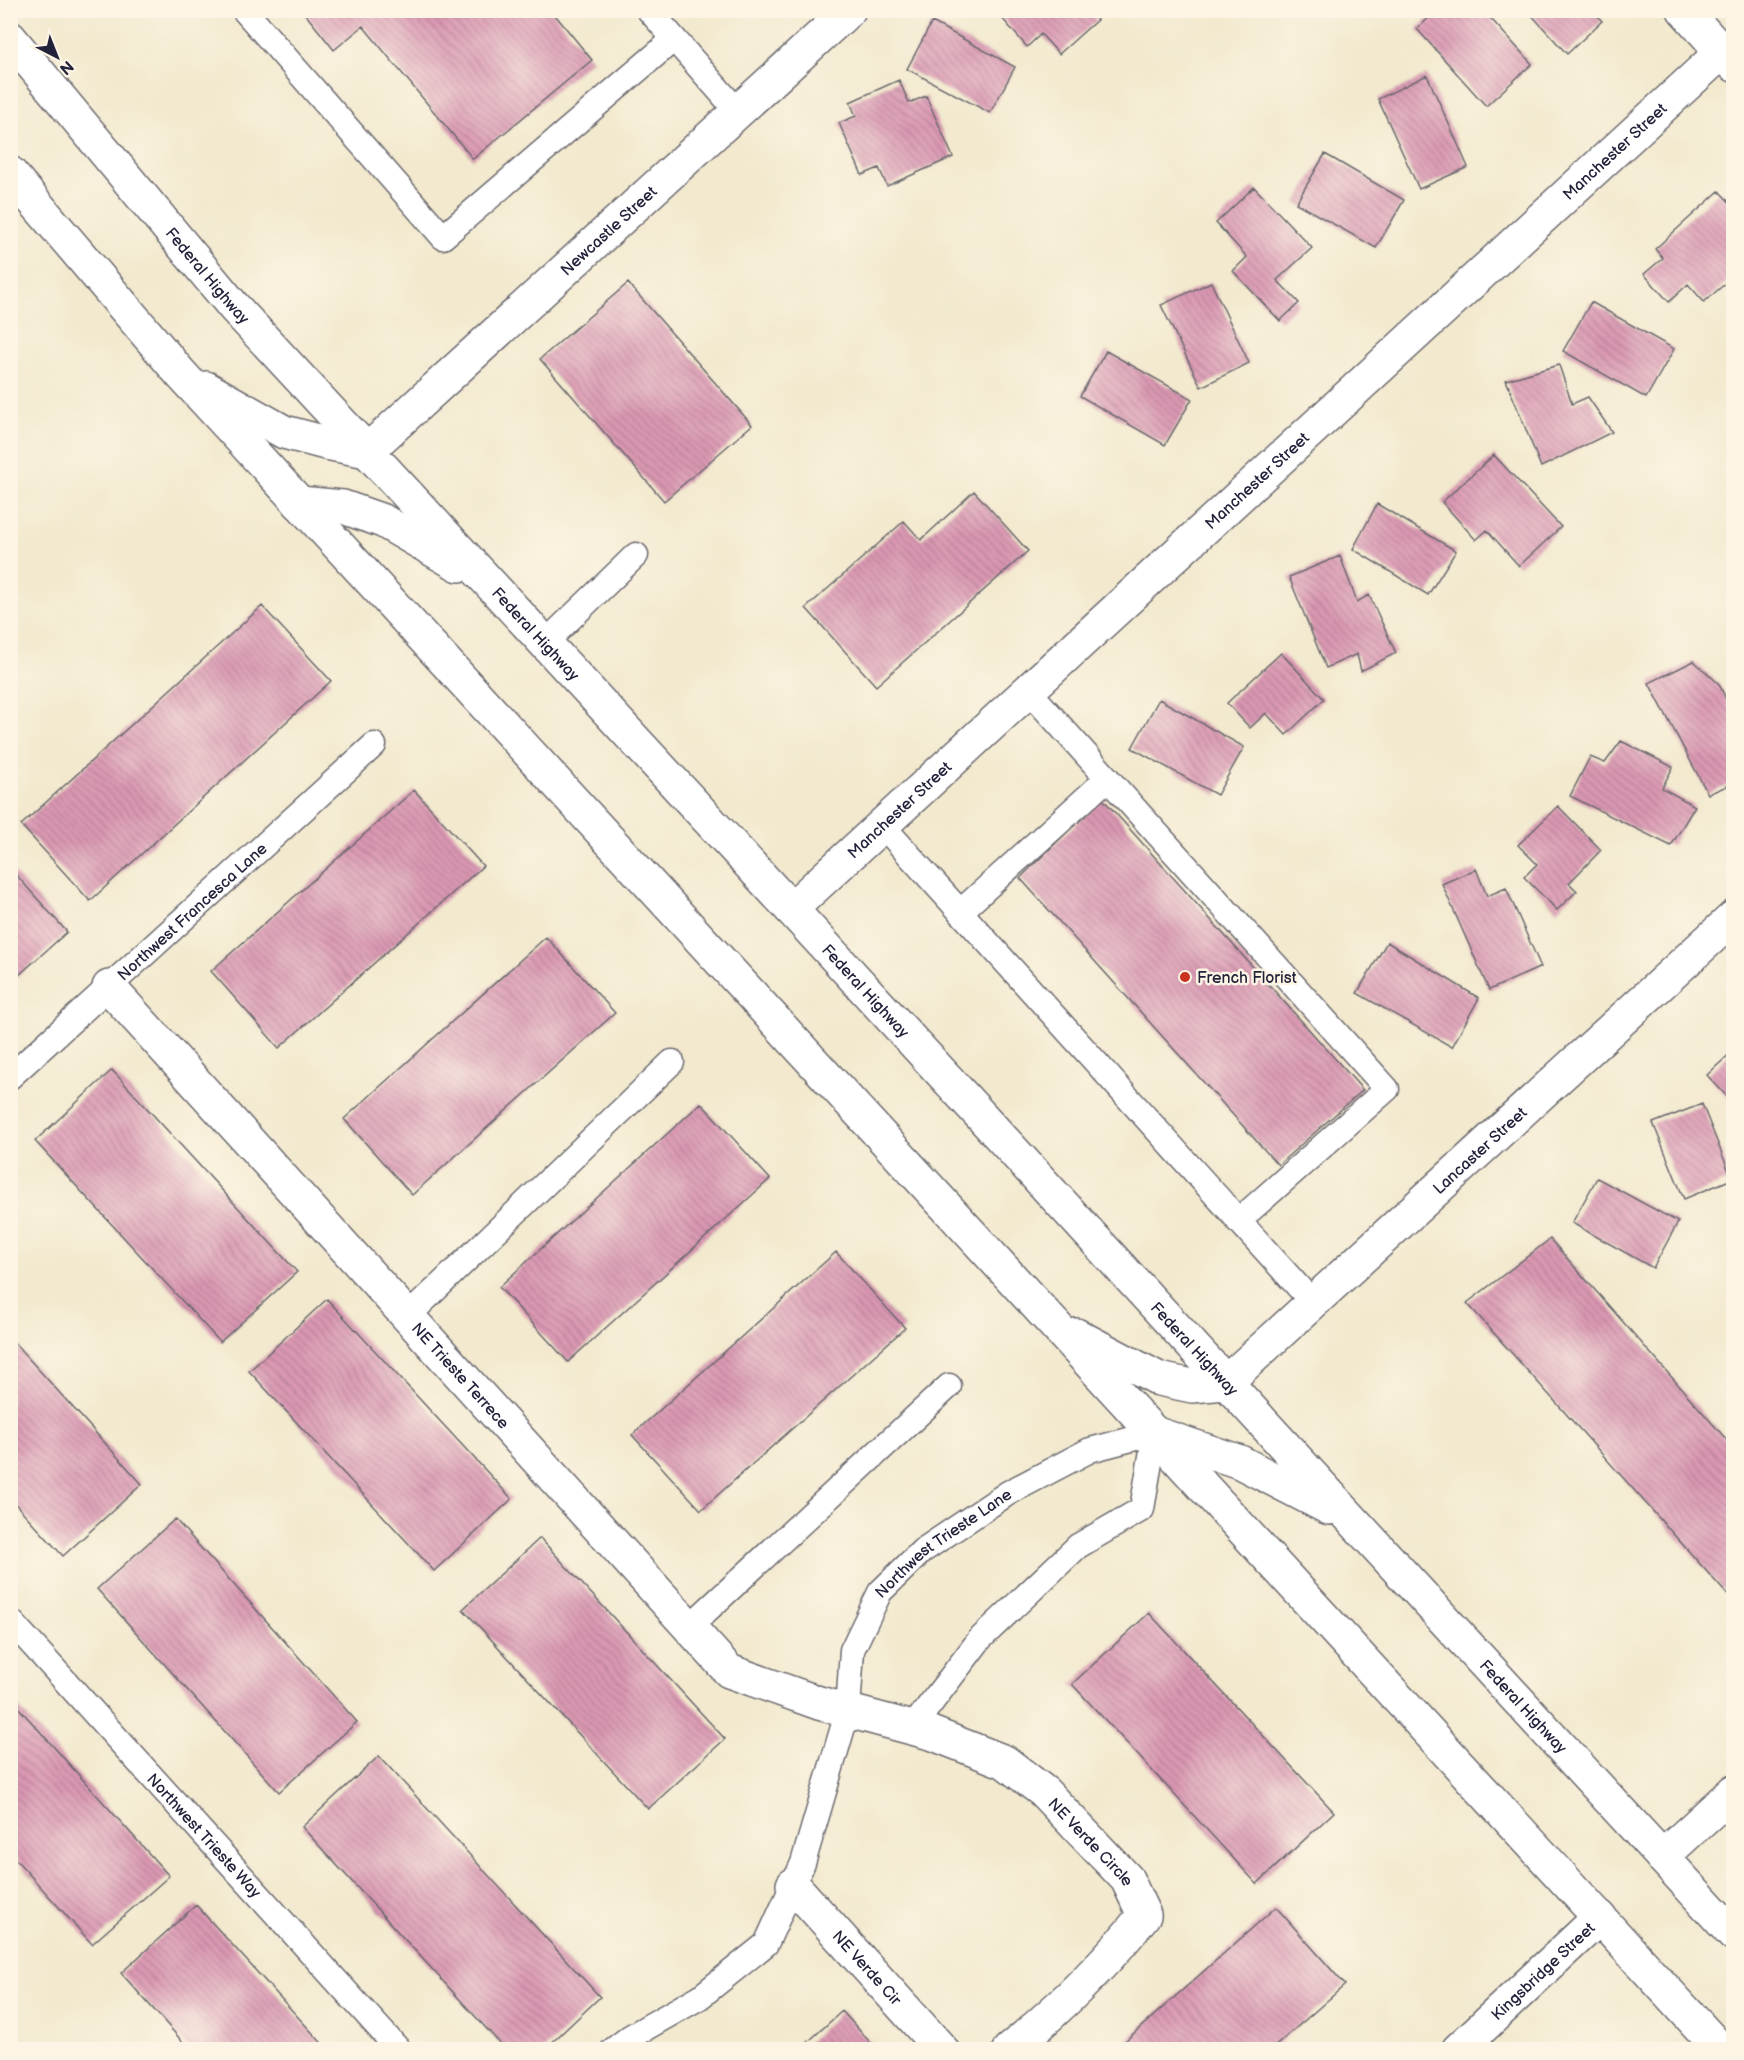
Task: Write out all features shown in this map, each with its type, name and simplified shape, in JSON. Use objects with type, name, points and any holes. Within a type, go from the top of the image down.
[{"type":"main road","name":"Newcastle Street","points":[[367,451],[849,10]]},
{"type":"main road","points":[[1684,10],[1728,58]]},
{"type":"main road","name":"Federal Highway","points":[[10,38],[234,307],[1734,1935]]},
{"type":"main road","name":"Manchester Street","points":[[790,909],[1028,690],[1728,58]]},
{"type":"main road","points":[[10,173],[181,374],[1721,2049]]},
{"type":"main road","points":[[181,374],[284,432],[367,451]]},
{"type":"main road","points":[[299,502],[343,507],[383,521],[487,581]]},
{"type":"main road","name":"Lancaster Street","points":[[1225,1383],[1734,917]]},
{"type":"main road","name":"NE Trieste Terrece","points":[[110,987],[729,1671],[848,1710]]},
{"type":"main road","points":[[1053,1323],[1159,1379],[1192,1386],[1225,1383]]},
{"type":"main road","points":[[1155,1433],[1240,1462],[1350,1518]]},
{"type":"main road","name":"NE Verde Circle","points":[[848,1710],[931,1733],[1005,1762],[1044,1792],[1127,1879],[1144,1915],[1126,1939],[1046,2019],[1009,2049]]},
{"type":"main road","points":[[1662,1857],[1734,1791]]},
{"type":"main road","name":"NE Verde Cir","points":[[793,1885],[942,2049]]},
{"type":"main road","name":"Kingsbridge Street","points":[[1458,2049],[1600,1917]]},
{"type":"lane","points":[[244,10],[443,237],[674,39]]},
{"type":"lane","points":[[649,10],[738,112]]},
{"type":"lane","points":[[544,642],[636,555]]},
{"type":"lane","points":[[1028,690],[1387,1089],[1238,1221]]},
{"type":"lane","name":"Northwest Francesca Lane","points":[[10,1077],[374,745]]},
{"type":"lane","points":[[960,912],[1107,778]]},
{"type":"lane","points":[[882,825],[1312,1304]]},
{"type":"lane","points":[[408,1316],[672,1062]]},
{"type":"lane","points":[[689,1627],[949,1386]]},
{"type":"lane","points":[[912,1728],[980,1639],[1078,1546],[1142,1509],[1155,1433]]},
{"type":"lane","name":"Northwest Trieste Lane","points":[[613,2049],[700,1996],[766,1944],[803,1863],[848,1710],[852,1650],[880,1592],[922,1551],[1008,1493],[1090,1450],[1155,1433]]},
{"type":"lane","name":"Northwest Trieste Way","points":[[10,1620],[399,2049]]},
{"type":"building","points":[[302,10],[551,10],[592,60],[473,159],[363,26],[334,50]]},
{"type":"building","points":[[995,10],[1089,10],[1097,20],[1059,54],[1041,34],[1027,47]]},
{"type":"building","points":[[1437,10],[1483,10],[1532,64],[1486,106],[1417,29]]},
{"type":"building","points":[[1527,10],[1592,10],[1602,21],[1567,54]]},
{"type":"building","points":[[932,22],[1015,67],[990,113],[907,69]]},
{"type":"building","points":[[1427,75],[1468,167],[1419,189],[1378,99]]},
{"type":"building","points":[[899,80],[909,103],[926,96],[953,157],[887,186],[879,168],[862,175],[839,123],[856,116],[850,102]]},
{"type":"building","points":[[1325,154],[1404,200],[1376,248],[1296,203]]},
{"type":"building","points":[[1254,187],[1312,248],[1277,280],[1299,303],[1280,321],[1233,271],[1247,257],[1216,223]]},
{"type":"building","points":[[1719,191],[1734,207],[1734,276],[1704,302],[1688,284],[1669,302],[1644,274],[1663,258],[1655,249]]},
{"type":"building","points":[[1211,282],[1249,363],[1201,387],[1161,305]]},
{"type":"building","points":[[628,283],[752,425],[664,501],[540,359]]},
{"type":"building","points":[[1591,302],[1674,349],[1646,398],[1563,351]]},
{"type":"building","points":[[1106,351],[1192,399],[1165,445],[1080,396]]},
{"type":"building","points":[[1559,365],[1572,404],[1588,397],[1612,432],[1541,467],[1506,380]]},
{"type":"building","points":[[1494,455],[1561,527],[1519,566],[1487,530],[1476,540],[1442,502]]},
{"type":"building","points":[[974,491],[1028,551],[876,686],[806,608],[904,521],[921,540]]},
{"type":"building","points":[[1377,504],[1456,551],[1428,595],[1353,549]]},
{"type":"building","points":[[1340,556],[1357,602],[1369,595],[1396,653],[1361,671],[1357,654],[1326,668],[1289,577]]},
{"type":"building","points":[[262,606],[331,681],[90,901],[21,825]]},
{"type":"building","points":[[1281,653],[1324,699],[1286,735],[1266,713],[1250,728],[1227,703]]},
{"type":"building","points":[[1694,661],[1719,684],[1734,716],[1734,783],[1708,794],[1649,683]]},
{"type":"building","points":[[1159,699],[1244,747],[1217,795],[1132,748]]},
{"type":"building","points":[[1621,741],[1673,767],[1662,788],[1695,806],[1671,846],[1570,796],[1590,757],[1605,763]]},
{"type":"building","points":[[414,790],[483,866],[279,1048],[211,971]]},
{"type":"building","points":[[1102,798],[1363,1090],[1278,1165],[1020,878]]},
{"type":"building","points":[[1558,806],[1601,850],[1569,883],[1577,891],[1557,910],[1524,877],[1537,864],[1518,845]]},
{"type":"building","points":[[10,868],[67,932],[10,983]]},
{"type":"building","points":[[1476,869],[1487,896],[1506,888],[1541,967],[1489,990],[1442,884]]},
{"type":"building","points":[[546,937],[615,1013],[412,1195],[344,1119]]},
{"type":"building","points":[[1387,942],[1479,998],[1452,1047],[1357,993]]},
{"type":"building","points":[[1734,1050],[1734,1104],[1707,1075]]},
{"type":"building","points":[[112,1070],[297,1272],[220,1342],[35,1141]]},
{"type":"building","points":[[701,1103],[770,1179],[568,1362],[499,1287]]},
{"type":"building","points":[[1702,1104],[1732,1179],[1684,1199],[1653,1123]]},
{"type":"building","points":[[1597,1178],[1678,1222],[1653,1268],[1572,1223]]},
{"type":"building","points":[[1550,1239],[1734,1448],[1734,1602],[1467,1303]]},
{"type":"building","points":[[836,1252],[905,1328],[701,1510],[632,1435]]},
{"type":"building","points":[[327,1299],[512,1499],[434,1571],[249,1371]]},
{"type":"building","points":[[10,1338],[142,1484],[63,1556],[10,1498]]},
{"type":"building","points":[[175,1519],[357,1722],[279,1792],[97,1589]]},
{"type":"building","points":[[540,1538],[725,1739],[648,1809],[463,1609]]},
{"type":"building","points":[[1149,1613],[1334,1812],[1257,1884],[1072,1684]]},
{"type":"building","points":[[10,1698],[169,1876],[92,1944],[10,1853]]},
{"type":"building","points":[[379,1756],[600,1997],[544,2050],[506,2050],[302,1827]]},
{"type":"building","points":[[196,1905],[328,2050],[190,2050],[121,1973]]},
{"type":"building","points":[[1276,1907],[1345,1985],[1271,2050],[1115,2050]]},
{"type":"building","points":[[842,2011],[877,2050],[799,2050]]},
{"type":"place","name":"French Florist","points":[[1185,977]]}]
